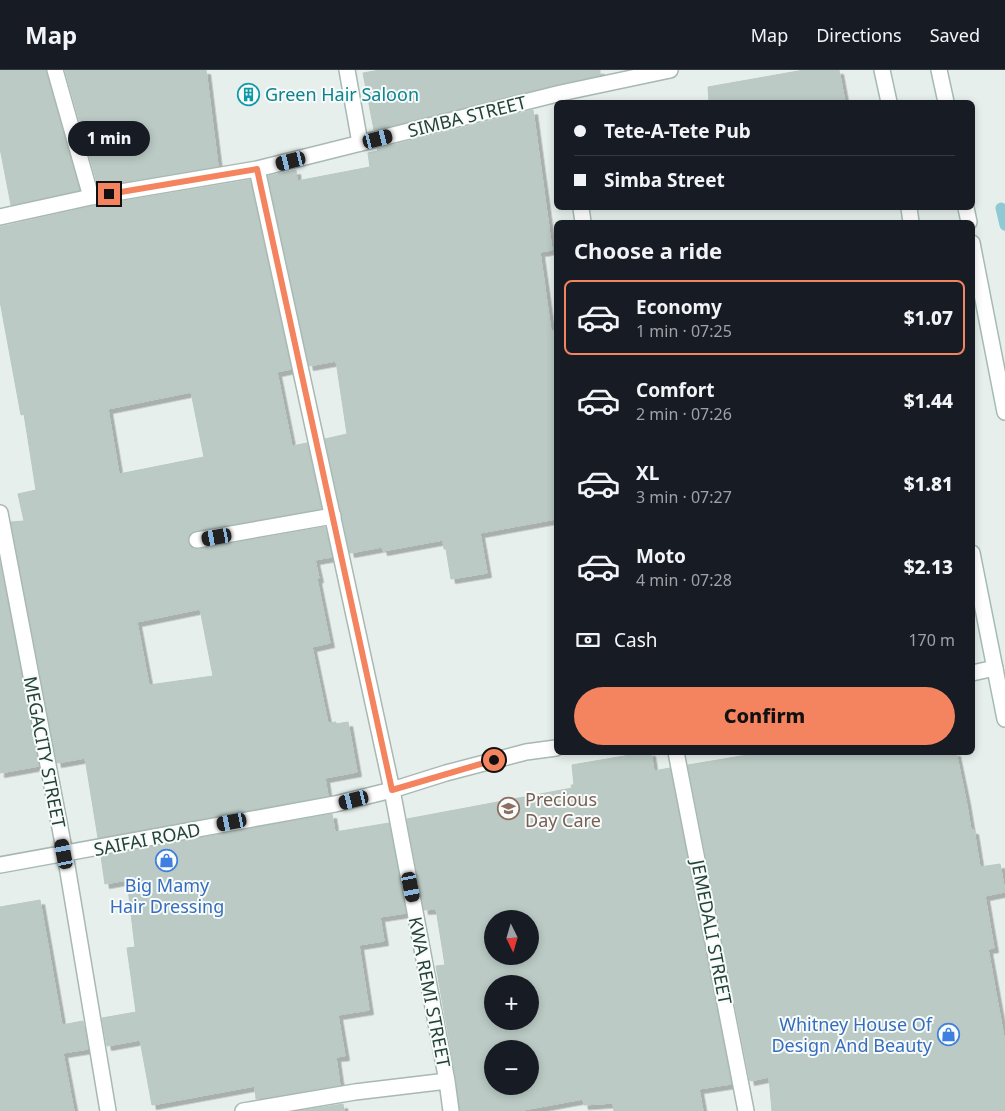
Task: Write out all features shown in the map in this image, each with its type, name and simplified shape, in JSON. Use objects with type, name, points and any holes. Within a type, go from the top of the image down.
[{"type":"street","points":[[55,70],[91,197]]},
{"type":"street","points":[[347,70],[360,143]]},
{"type":"street","name":"SIMBA STREET","points":[[0,217],[91,197],[257,169],[360,143],[561,98],[670,70]]},
{"type":"street","points":[[882,70],[889,100]]},
{"type":"street","points":[[939,70],[946,100]]},
{"type":"street","name":"KWA REMI STREET","points":[[257,169],[392,790],[451,1111]]},
{"type":"street","points":[[975,258],[1005,412]]},
{"type":"street","name":"MEGACITY STREET","points":[[0,513],[4,552],[64,854],[108,1111]]},
{"type":"street","points":[[198,540],[333,516]]},
{"type":"street","points":[[975,569],[1005,719]]},
{"type":"street","points":[[975,671],[995,668]]},
{"type":"street","name":"SAIFAI ROAD","points":[[0,866],[335,804],[526,752],[554,748]]},
{"type":"street","name":"JEMEDALI STREET","points":[[677,755],[746,1111]]},
{"type":"street","points":[[243,1111],[355,1092],[447,1082]]},
{"type":"building","points":[[0,70],[46,70],[79,190],[11,205],[0,148]]},
{"type":"building","points":[[65,70],[206,70],[218,166],[98,186]]},
{"type":"building","points":[[380,70],[600,70],[600,75],[374,130],[363,73]]},
{"type":"building","points":[[804,70],[839,70],[845,100],[709,100],[708,87]]},
{"type":"building","points":[[533,110],[552,250],[540,252],[551,331],[554,330],[554,519],[480,533],[487,573],[451,579],[443,540],[383,551],[382,547],[350,553],[325,439],[347,434],[336,361],[309,366],[268,176],[296,170],[297,181],[370,167],[368,153],[378,151],[377,149]]},
{"type":"building","points":[[250,180],[291,369],[277,372],[292,446],[307,443],[321,509],[195,531],[188,536],[188,542],[193,549],[199,549],[325,527],[332,557],[315,560],[330,643],[312,647],[328,723],[348,722],[357,772],[325,778],[328,796],[98,838],[85,758],[57,763],[11,522],[24,521],[18,494],[36,490],[24,414],[21,415],[0,301],[0,227],[93,206]],"holes":[[[191,392],[204,457],[119,474],[108,409]],[[200,609],[213,676],[149,685],[137,622]]]},
{"type":"building","points":[[0,563],[39,766],[0,773]]},
{"type":"building","points":[[630,755],[651,755],[654,771],[670,768],[731,1084],[699,1089],[703,1111],[614,1111],[613,1103],[584,1105],[583,1099],[518,1111],[460,1111],[436,966],[445,965],[436,909],[424,910],[407,819],[572,788],[571,785],[574,785],[572,765]]},
{"type":"building","points":[[747,755],[957,755],[971,830],[974,830],[980,867],[1000,864],[1005,892],[985,896],[994,948],[988,949],[1005,1043],[1005,1111],[772,1111],[769,1077],[750,1081],[688,765]]},
{"type":"building","points":[[332,814],[335,832],[389,823],[406,913],[380,917],[384,941],[359,945],[369,1010],[338,1015],[345,1056],[336,1057],[340,1085],[256,1099],[255,1086],[152,1105],[140,1040],[107,1046],[102,1018],[136,1012],[127,948],[135,947],[127,880],[105,884],[101,856]]},
{"type":"building","points":[[40,900],[62,1025],[83,1021],[88,1049],[63,1053],[74,1111],[0,1111],[0,907]]},
{"type":"building","points":[[343,1104],[344,1111],[299,1111]]},
{"type":"waterway","points":[[1001,208],[1005,225]]},
{"type":"place","name":"Green Hair Saloon","points":[[249,94]]},
{"type":"place","name":"Precious Day Care","points":[[509,809]]},
{"type":"place","name":"Big Mamy Hair Dressing","points":[[167,860]]},
{"type":"place","name":"Whitney House Of Design And Beauty","points":[[948,1034]]},
{"type":"route","points":[[109,194],[257,169],[392,790],[494,760]]}]
